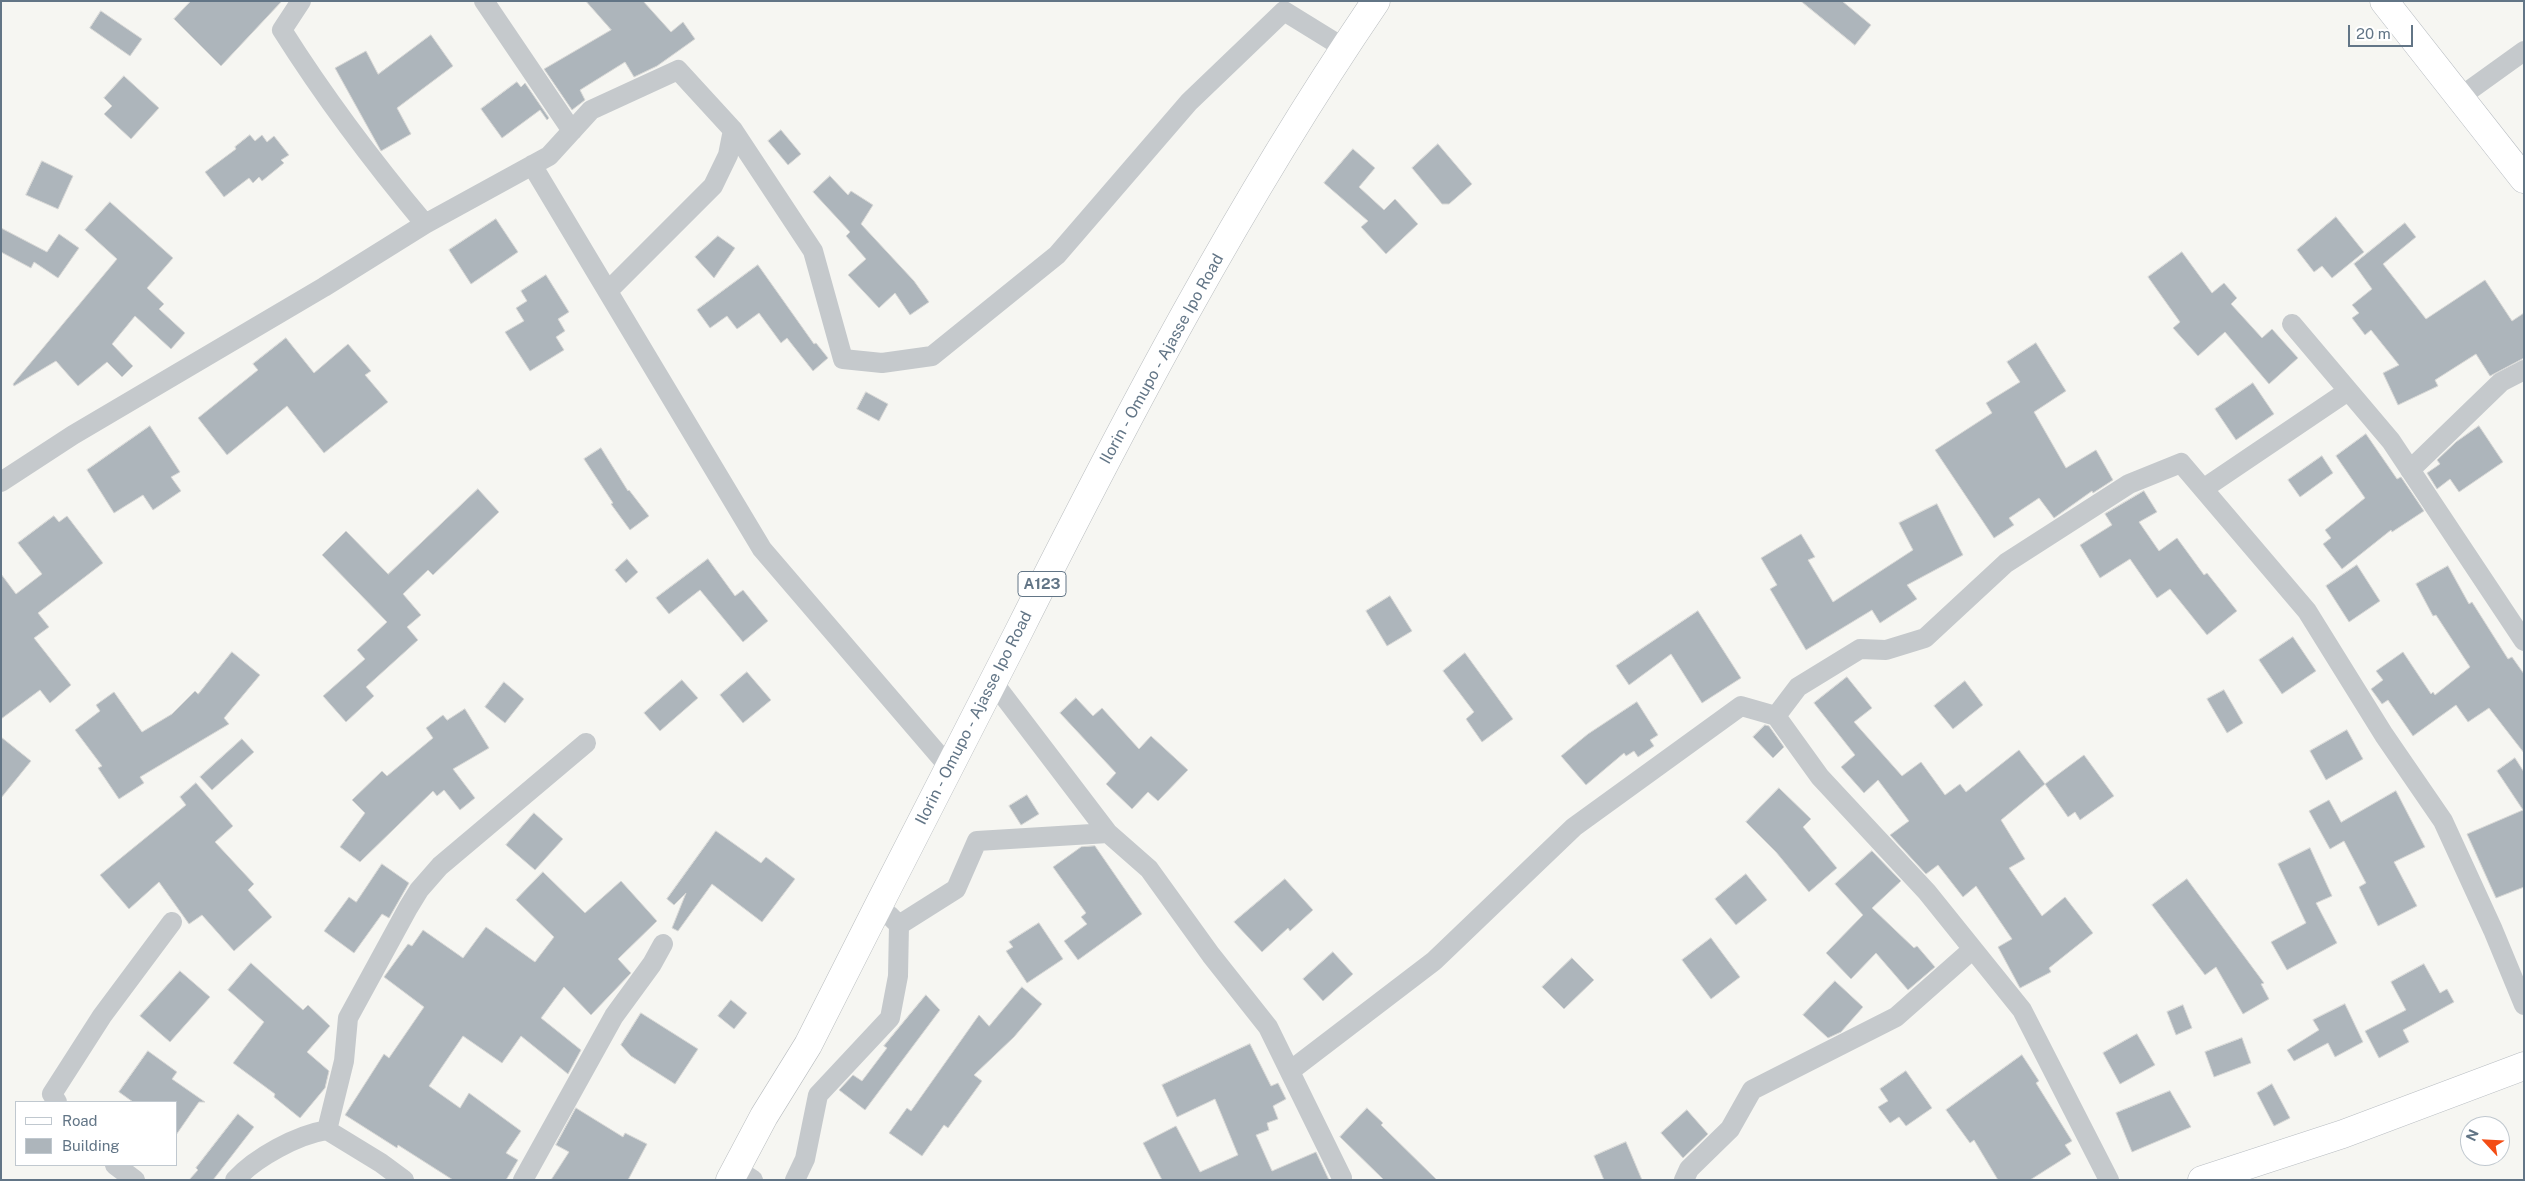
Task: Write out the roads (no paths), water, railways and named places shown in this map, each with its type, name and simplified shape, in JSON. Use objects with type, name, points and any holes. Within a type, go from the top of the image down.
[{"type":"main road","name":"Ilorin - Omupo - Ajasse Ipo Road","points":[[739,1176],[764,1116],[808,1044],[1070,530],[1187,312],[1246,206],[1344,48],[1376,1]]},
{"type":"main road","points":[[2384,1],[2524,179]]},
{"type":"main road","points":[[2202,1180],[2343,1134],[2524,1066]]},
{"type":"street","points":[[301,1],[282,30],[314,80],[382,172],[425,224]]},
{"type":"street","points":[[484,1],[572,131]]},
{"type":"street","points":[[1,482],[73,435],[324,287],[425,224],[549,156],[591,110],[678,70],[733,130],[813,251],[843,359],[882,363],[932,356],[1057,255],[1189,102],[1284,11],[1344,48]]},
{"type":"street","points":[[2460,98],[2524,51]]},
{"type":"street","points":[[608,291],[713,186],[728,155],[733,130]]},
{"type":"street","points":[[532,165],[762,549],[949,767]]},
{"type":"street","points":[[2292,324],[2391,441],[2524,641]]},
{"type":"street","points":[[2410,470],[2501,382],[2524,370]]},
{"type":"street","points":[[2203,489],[2348,391]]},
{"type":"street","points":[[1776,716],[1798,687],[1860,649],[1886,650],[1925,638],[2006,563],[2129,484],[2181,463],[2307,611],[2384,735],[2444,821],[2524,1005]]},
{"type":"street","points":[[992,682],[1108,833],[1149,869],[1211,955],[1268,1026],[1341,1179]]},
{"type":"street","points":[[1290,1072],[1434,961],[1574,828],[1742,706],[1776,716],[1820,777],[1927,892],[2022,1010],[2109,1180]]},
{"type":"street","points":[[328,1130],[344,1060],[348,1018],[419,890],[440,866],[586,743]]},
{"type":"street","points":[[898,925],[956,889],[977,841],[1108,833]]},
{"type":"street","points":[[795,1180],[805,1159],[818,1095],[890,1018],[898,976],[898,925],[879,905]]},
{"type":"street","points":[[56,1101],[52,1094],[83,1044],[172,922]]},
{"type":"street","points":[[523,1180],[614,1016],[652,964],[662,944]]},
{"type":"street","points":[[1684,1180],[1689,1168],[1730,1129],[1752,1090],[1896,1017],[1973,949]]},
{"type":"street","points":[[236,1180],[245,1169],[287,1144],[314,1132],[328,1130],[381,1163],[404,1180]]},
{"type":"street","points":[[116,1166],[135,1180]]}]
